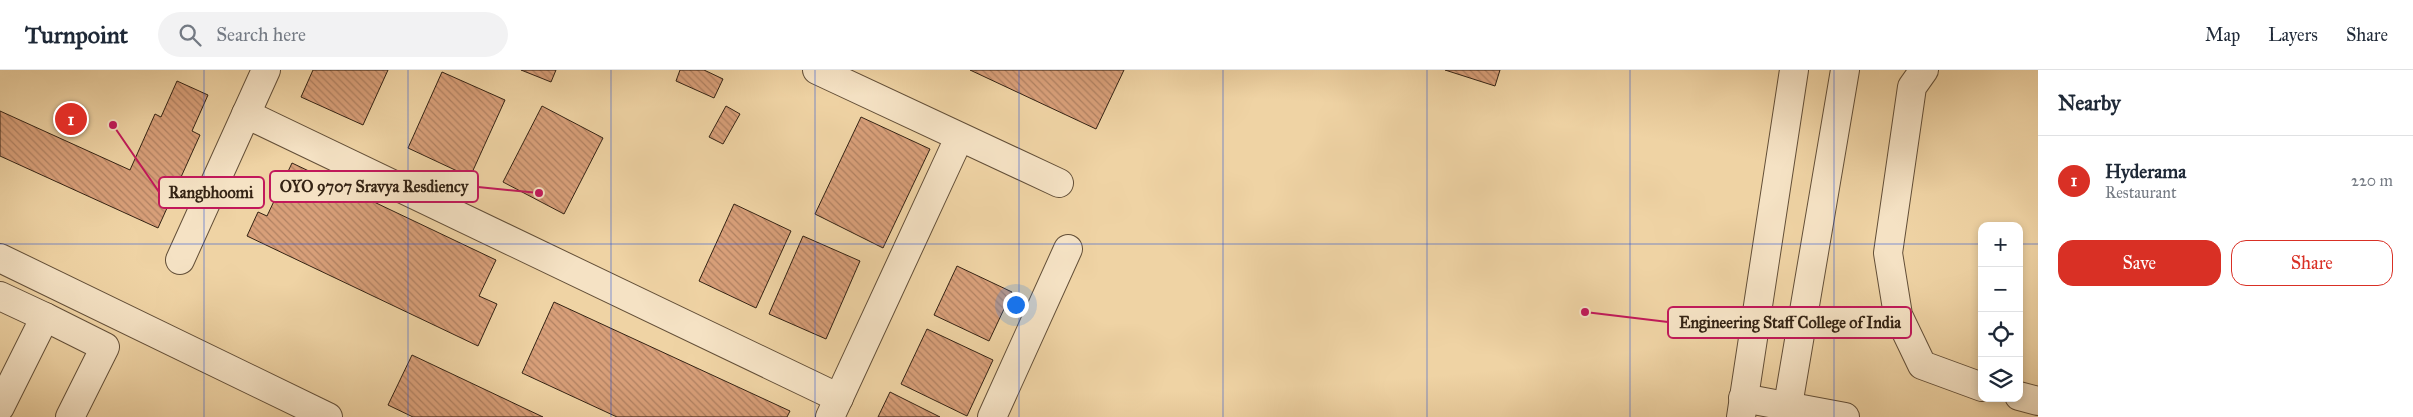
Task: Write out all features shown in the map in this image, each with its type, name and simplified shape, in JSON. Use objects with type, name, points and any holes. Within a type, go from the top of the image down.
[{"type":"street","points":[[180,260],[266,70]]},
{"type":"street","points":[[817,70],[1059,184]]},
{"type":"street","points":[[1794,70],[1742,407],[1845,417]]},
{"type":"street","points":[[1787,412],[1845,70]]},
{"type":"street","points":[[1924,70],[1912,87],[1888,254],[1898,315],[1922,365],[1978,386]]},
{"type":"street","points":[[246,114],[835,408],[959,138]]},
{"type":"street","points":[[992,417],[1068,248]]},
{"type":"street","points":[[0,258],[317,415]]},
{"type":"street","points":[[0,296],[105,347],[70,417]]},
{"type":"street","points":[[0,407],[46,317]]},
{"type":"street","points":[[2023,397],[2038,401]]},
{"type":"building","points":[[313,70],[388,70],[363,125],[301,97]]},
{"type":"building","points":[[521,70],[556,70],[551,82]]},
{"type":"building","points":[[680,70],[704,70],[723,79],[714,98],[676,81]]},
{"type":"building","points":[[970,70],[1124,70],[1096,129]]},
{"type":"building","points":[[1445,70],[1500,70],[1495,86]]},
{"type":"building","points":[[442,72],[505,100],[470,177],[408,148]]},
{"type":"building","points":[[177,81],[208,95],[192,131],[200,135],[158,228],[0,156],[0,111],[130,170],[155,114],[161,117]]},
{"type":"building","points":[[542,106],[603,138],[564,214],[503,182]]},
{"type":"building","points":[[726,106],[740,114],[723,144],[709,137]]},
{"type":"building","points":[[861,117],[930,149],[883,248],[815,214]]},
{"type":"building","points":[[292,163],[496,260],[479,296],[497,304],[478,346],[247,236],[258,212],[267,216]]},
{"type":"building","points":[[734,204],[791,231],[756,308],[699,281]]},
{"type":"building","points":[[803,236],[860,261],[826,339],[769,314]]},
{"type":"building","points":[[957,266],[1012,292],[989,341],[934,315]]},
{"type":"building","points":[[554,302],[790,411],[787,417],[617,417],[522,373]]},
{"type":"building","points":[[927,329],[993,360],[967,416],[901,384]]},
{"type":"building","points":[[412,355],[543,417],[413,417],[388,405]]},
{"type":"building","points":[[890,392],[940,417],[878,417]]},
{"type":"place","name":"Hyderama","points":[[71,119]]},
{"type":"place","name":"Rangbhoomi","points":[[113,125]]},
{"type":"place","name":"OYO 9707 Sravya Resdiency","points":[[539,193]]},
{"type":"place","name":"Engineering Staff College of India","points":[[1585,312]]}]
